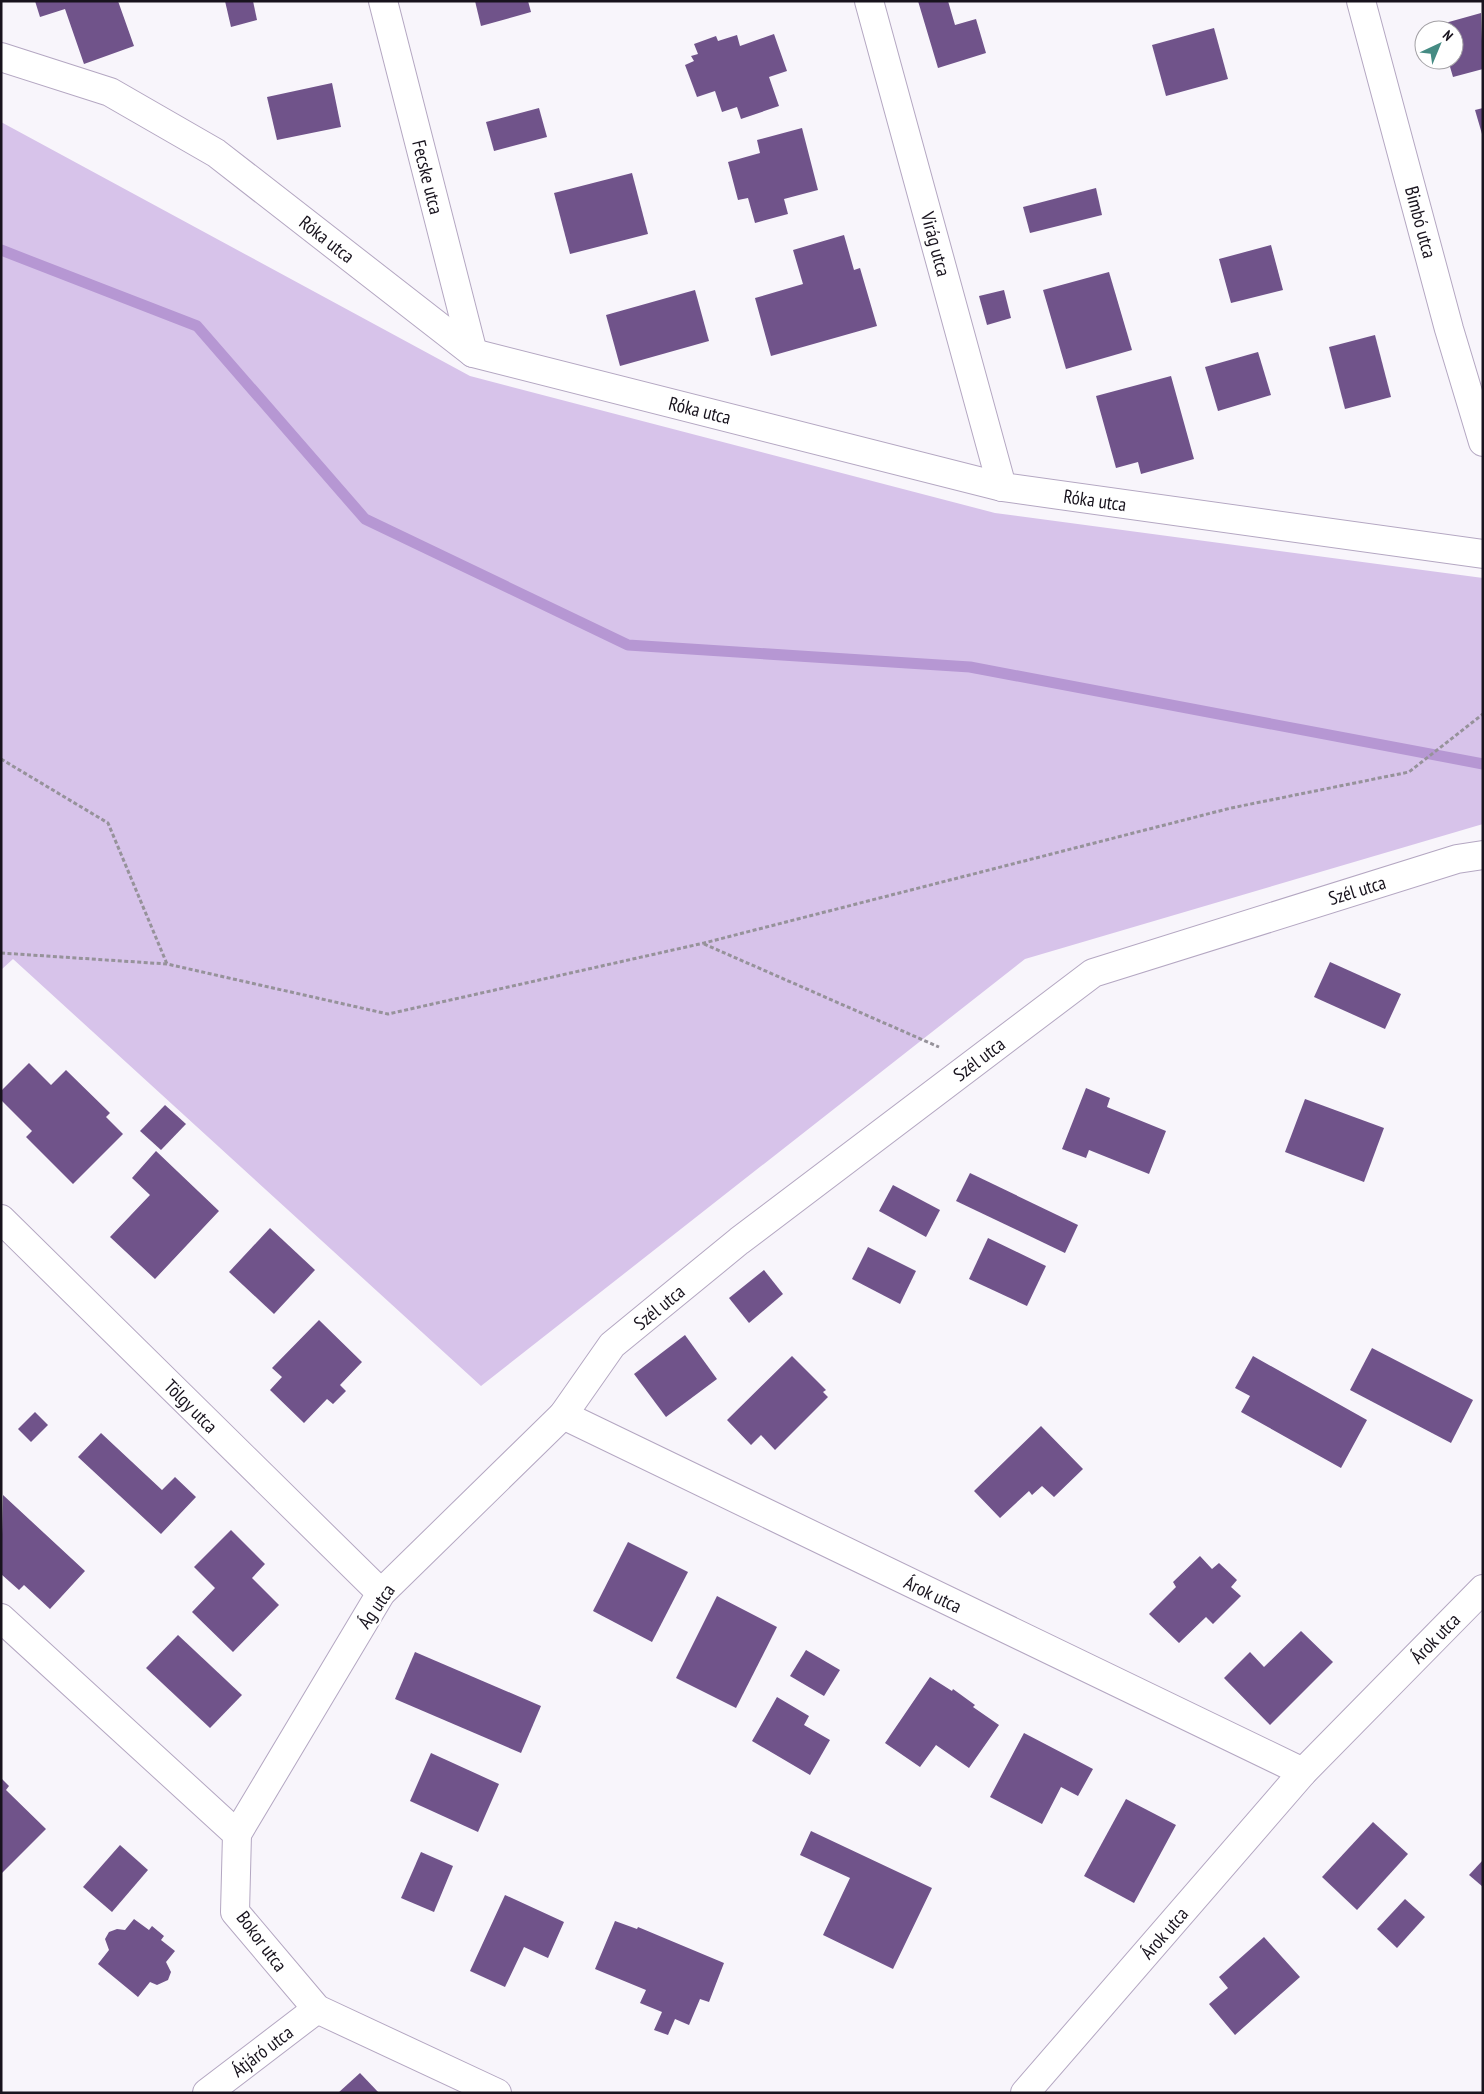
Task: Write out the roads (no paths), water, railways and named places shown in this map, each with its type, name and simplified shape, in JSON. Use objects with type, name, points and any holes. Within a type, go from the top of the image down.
[{"type":"street","name":"Fecske utca","points":[[383,1],[473,353]]},
{"type":"street","name":"Virág utca","points":[[869,1],[1002,487]]},
{"type":"street","name":"Bimbó utca","points":[[1361,1],[1449,329],[1483,442]]},
{"type":"street","name":"Róka utca","points":[[1,57],[110,92],[216,153],[473,353],[1002,487],[1483,554]]},
{"type":"street","name":"Szél utca","points":[[563,1415],[612,1345],[740,1241],[1093,973],[1458,859],[1483,855]]},
{"type":"street","name":"Tölgy utca","points":[[1,1219],[381,1593]]},
{"type":"street","name":"Ág utca","points":[[237,1834],[381,1593],[563,1415]]},
{"type":"street","name":"Árok utca","points":[[563,1415],[1303,1772]]},
{"type":"street","name":"Árok utca","points":[[1025,2093],[1303,1772],[1483,1589]]},
{"type":"street","points":[[1,1618],[237,1834]]},
{"type":"street","name":"Bokor utca","points":[[237,1834],[236,1912],[317,2010],[497,2093]]},
{"type":"street","name":"Átjáró utca","points":[[207,2093],[317,2010]]},
{"type":"waterway","points":[[1,250],[197,326],[365,519],[628,645],[970,667],[1483,764]]}]
